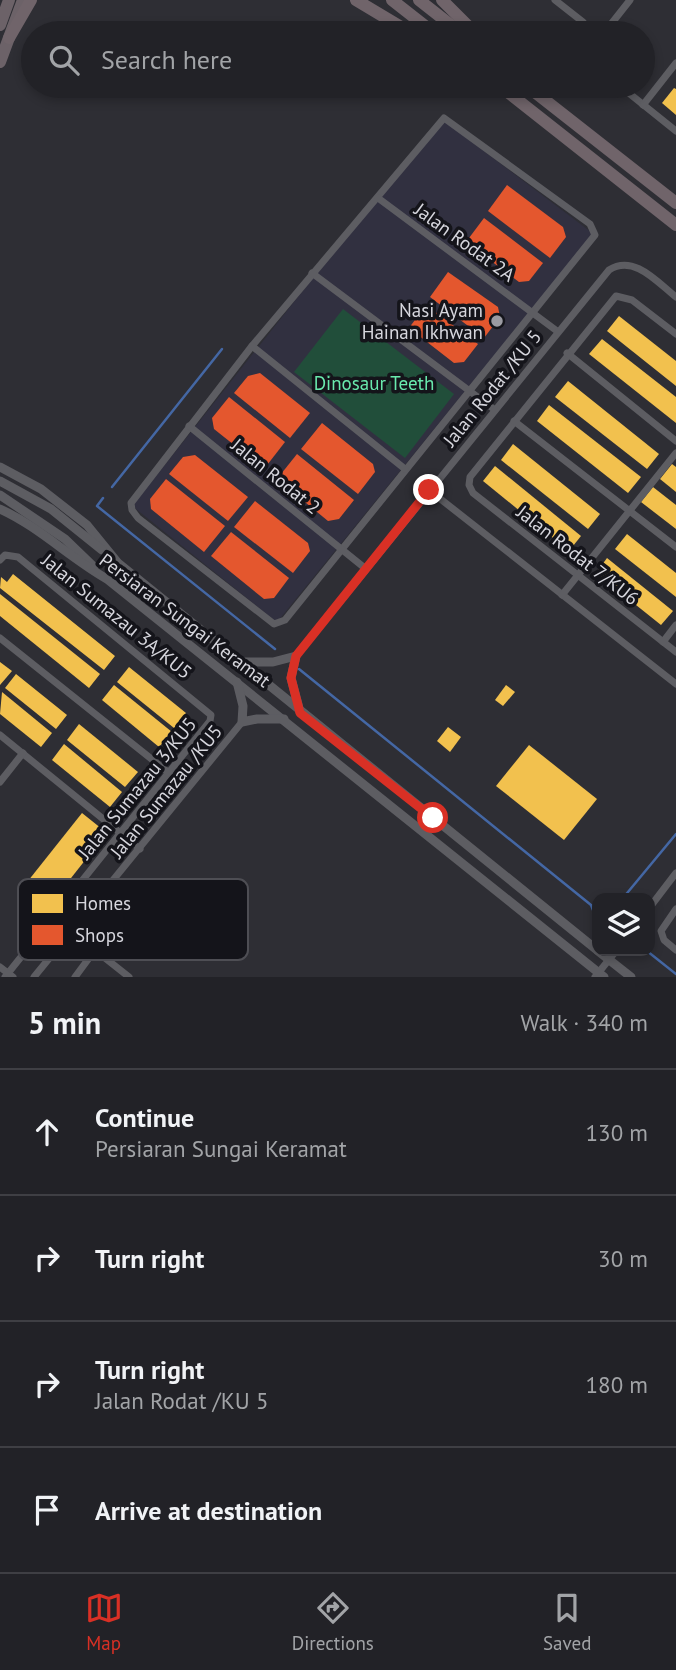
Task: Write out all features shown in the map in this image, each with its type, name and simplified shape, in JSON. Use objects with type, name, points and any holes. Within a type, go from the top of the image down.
[{"type":"highway","points":[[0,24],[9,0]]},
{"type":"highway","points":[[0,62],[23,0]]},
{"type":"highway","points":[[9,38],[31,0]]},
{"type":"highway","points":[[356,0],[391,21]]},
{"type":"highway","points":[[392,0],[419,21]]},
{"type":"highway","points":[[419,0],[446,21]]},
{"type":"highway","points":[[442,0],[463,21]]},
{"type":"highway","points":[[509,98],[539,117]]},
{"type":"highway","points":[[515,98],[676,225]]},
{"type":"highway","points":[[542,98],[676,203]]},
{"type":"highway","points":[[550,98],[631,167]]},
{"type":"street","points":[[555,0],[582,21]]},
{"type":"street","points":[[613,21],[630,0]]},
{"type":"street","points":[[655,89],[676,63]]},
{"type":"street","points":[[635,98],[676,131]]},
{"type":"street","points":[[643,104],[648,98]]},
{"type":"street","points":[[448,118],[594,230],[593,238],[285,620],[274,624],[138,518],[132,510],[133,498],[252,346],[378,198],[441,120],[448,118]]},
{"type":"street","name":"Jalan Rodat 2A","points":[[378,198],[557,331]]},
{"type":"street","name":"Jalan Rodat /KU 5","points":[[296,656],[609,270],[619,264],[632,264],[676,297]]},
{"type":"street","points":[[312,274],[495,410]]},
{"type":"street","points":[[676,334],[632,300],[621,295],[610,302],[514,421],[676,547]]},
{"type":"street","points":[[252,346],[405,469]]},
{"type":"street","points":[[567,354],[676,441]]},
{"type":"street","name":"Jalan Rodat 7/KU6","points":[[514,421],[470,477],[469,485],[473,493],[676,652]]},
{"type":"street","name":"Jalan Rodat 2","points":[[190,426],[366,569]]},
{"type":"street","points":[[562,595],[676,453]]},
{"type":"street","name":"Persiaran Sungai Keramat","points":[[0,467],[41,489],[87,525],[118,563],[300,713],[592,945]]},
{"type":"street","points":[[0,481],[51,509],[118,563]]},
{"type":"street","points":[[429,490],[676,684]]},
{"type":"street","points":[[0,495],[65,540],[106,578]]},
{"type":"street","name":"Persiaran Sungai Keramat","points":[[0,509],[17,517],[73,559],[106,578],[285,719],[599,976]]},
{"type":"street","name":"Jalan Sumazau 3A/KU5","points":[[0,560],[5,555],[18,557],[211,715]]},
{"type":"street","points":[[663,642],[676,625]]},
{"type":"street","points":[[0,638],[169,773]]},
{"type":"street","points":[[237,662],[274,662],[296,656],[291,678],[300,713]]},
{"type":"street","points":[[236,680],[243,706],[242,722],[285,719]]},
{"type":"street","name":"Jalan Sumazau 3/KU5","points":[[85,879],[210,720],[211,715]]},
{"type":"street","name":"Jalan Sumazau /KU5","points":[[115,879],[242,722]]},
{"type":"street","points":[[0,735],[140,849]]},
{"type":"street","points":[[0,782],[23,753]]},
{"type":"street","points":[[433,818],[444,836],[442,840],[433,839]]},
{"type":"street","points":[[655,900],[676,873]]},
{"type":"street","points":[[676,909],[663,926],[661,935],[676,950]]},
{"type":"street","name":"Persiaran Sungai Keramat","points":[[605,956],[631,977]]},
{"type":"street","points":[[599,976],[612,956]]},
{"type":"street","name":"Jalan Sumazau 3/KU5","points":[[9,976],[22,960]]},
{"type":"street","name":"Jalan Sumazau /KU5","points":[[34,977],[48,960]]},
{"type":"street","points":[[75,977],[88,960]]},
{"type":"street","points":[[108,960],[129,977]]},
{"type":"street","points":[[0,967],[9,976]]},
{"type":"shaded area","points":[[444,121],[591,232],[591,236],[278,621],[274,620],[136,509],[134,504],[320,269]]},
{"type":"green space","name":"Dinosaur Teeth","points":[[343,309],[454,394],[405,458],[294,372]]},
{"type":"building: Homes","points":[[674,88],[676,89],[676,115],[662,103]]},
{"type":"building: Homes","points":[[619,316],[676,361],[676,386],[607,331]]},
{"type":"building: Homes","points":[[602,339],[676,397],[676,423],[589,354]]},
{"type":"building: Homes","points":[[568,381],[659,454],[647,469],[555,397]]},
{"type":"building: Homes","points":[[549,405],[641,477],[628,493],[537,421]]},
{"type":"building: Homes","points":[[513,444],[600,514],[588,529],[501,460]]},
{"type":"building: Homes","points":[[672,464],[676,467],[676,492],[660,479]]},
{"type":"building: Homes","points":[[495,466],[581,536],[569,551],[483,481]]},
{"type":"building: Homes","points":[[653,487],[676,505],[676,529],[641,502]]},
{"type":"building: Homes","points":[[627,534],[676,573],[676,597],[615,549]]},
{"type":"building: Homes","points":[[607,558],[673,611],[661,625],[596,573]]},
{"type":"building: Homes","points":[[13,574],[115,656],[104,670],[0,588],[1,577],[7,582]]},
{"type":"building: Homes","points":[[0,594],[100,674],[89,688],[0,616]]},
{"type":"building: Homes","points":[[0,662],[12,671],[0,685]]},
{"type":"building: Homes","points":[[129,667],[186,713],[174,728],[117,682]]},
{"type":"building: Homes","points":[[16,674],[67,715],[56,729],[5,688]]},
{"type":"building: Homes","points":[[114,685],[172,732],[159,747],[102,700]]},
{"type":"building: Homes","points":[[506,685],[515,692],[503,706],[495,700]]},
{"type":"building: Homes","points":[[2,692],[52,733],[41,747],[0,714]]},
{"type":"building: Homes","points":[[79,724],[138,772],[125,787],[67,740]]},
{"type":"building: Homes","points":[[448,727],[461,737],[450,752],[437,741]]},
{"type":"building: Homes","points":[[64,744],[122,792],[110,807],[52,760]]},
{"type":"building: Homes","points":[[529,745],[597,799],[564,840],[496,786]]},
{"type":"building: Homes","points":[[82,813],[102,829],[101,840],[70,879],[30,879]]},
{"type":"building: Shops","points":[[507,185],[563,227],[566,237],[550,258],[488,211]]},
{"type":"building: Shops","points":[[484,218],[543,263],[529,281],[519,282],[466,242]]},
{"type":"building: Shops","points":[[448,272],[498,307],[500,317],[484,338],[430,297]]},
{"type":"building: Shops","points":[[426,305],[478,344],[464,362],[454,363],[409,328]]},
{"type":"building: Shops","points":[[260,373],[310,413],[290,438],[234,393],[248,376]]},
{"type":"building: Shops","points":[[229,397],[285,442],[264,469],[214,429],[212,418]]},
{"type":"building: Shops","points":[[322,423],[373,464],[375,472],[358,494],[301,449]]},
{"type":"building: Shops","points":[[297,454],[354,500],[339,519],[328,521],[277,479]]},
{"type":"building: Shops","points":[[195,455],[248,497],[228,521],[169,474],[183,457]]},
{"type":"building: Shops","points":[[166,479],[225,526],[204,552],[151,509],[150,499]]},
{"type":"building: Shops","points":[[255,501],[308,543],[310,551],[293,573],[234,527]]},
{"type":"building: Shops","points":[[231,532],[289,578],[274,598],[264,599],[211,556]]},
{"type":"waterway","points":[[112,487],[222,349]]},
{"type":"waterway","points":[[103,498],[97,506],[275,649]]},
{"type":"waterway","points":[[299,669],[592,908]]},
{"type":"waterway","points":[[627,893],[676,834]]},
{"type":"waterway","points":[[653,956],[676,974]]},
{"type":"place","name":"Nasi Ayam Hainan Ikhwan","points":[[497,321]]},
{"type":"route","points":[[429,490],[296,656],[291,678],[300,713],[433,818]]}]
